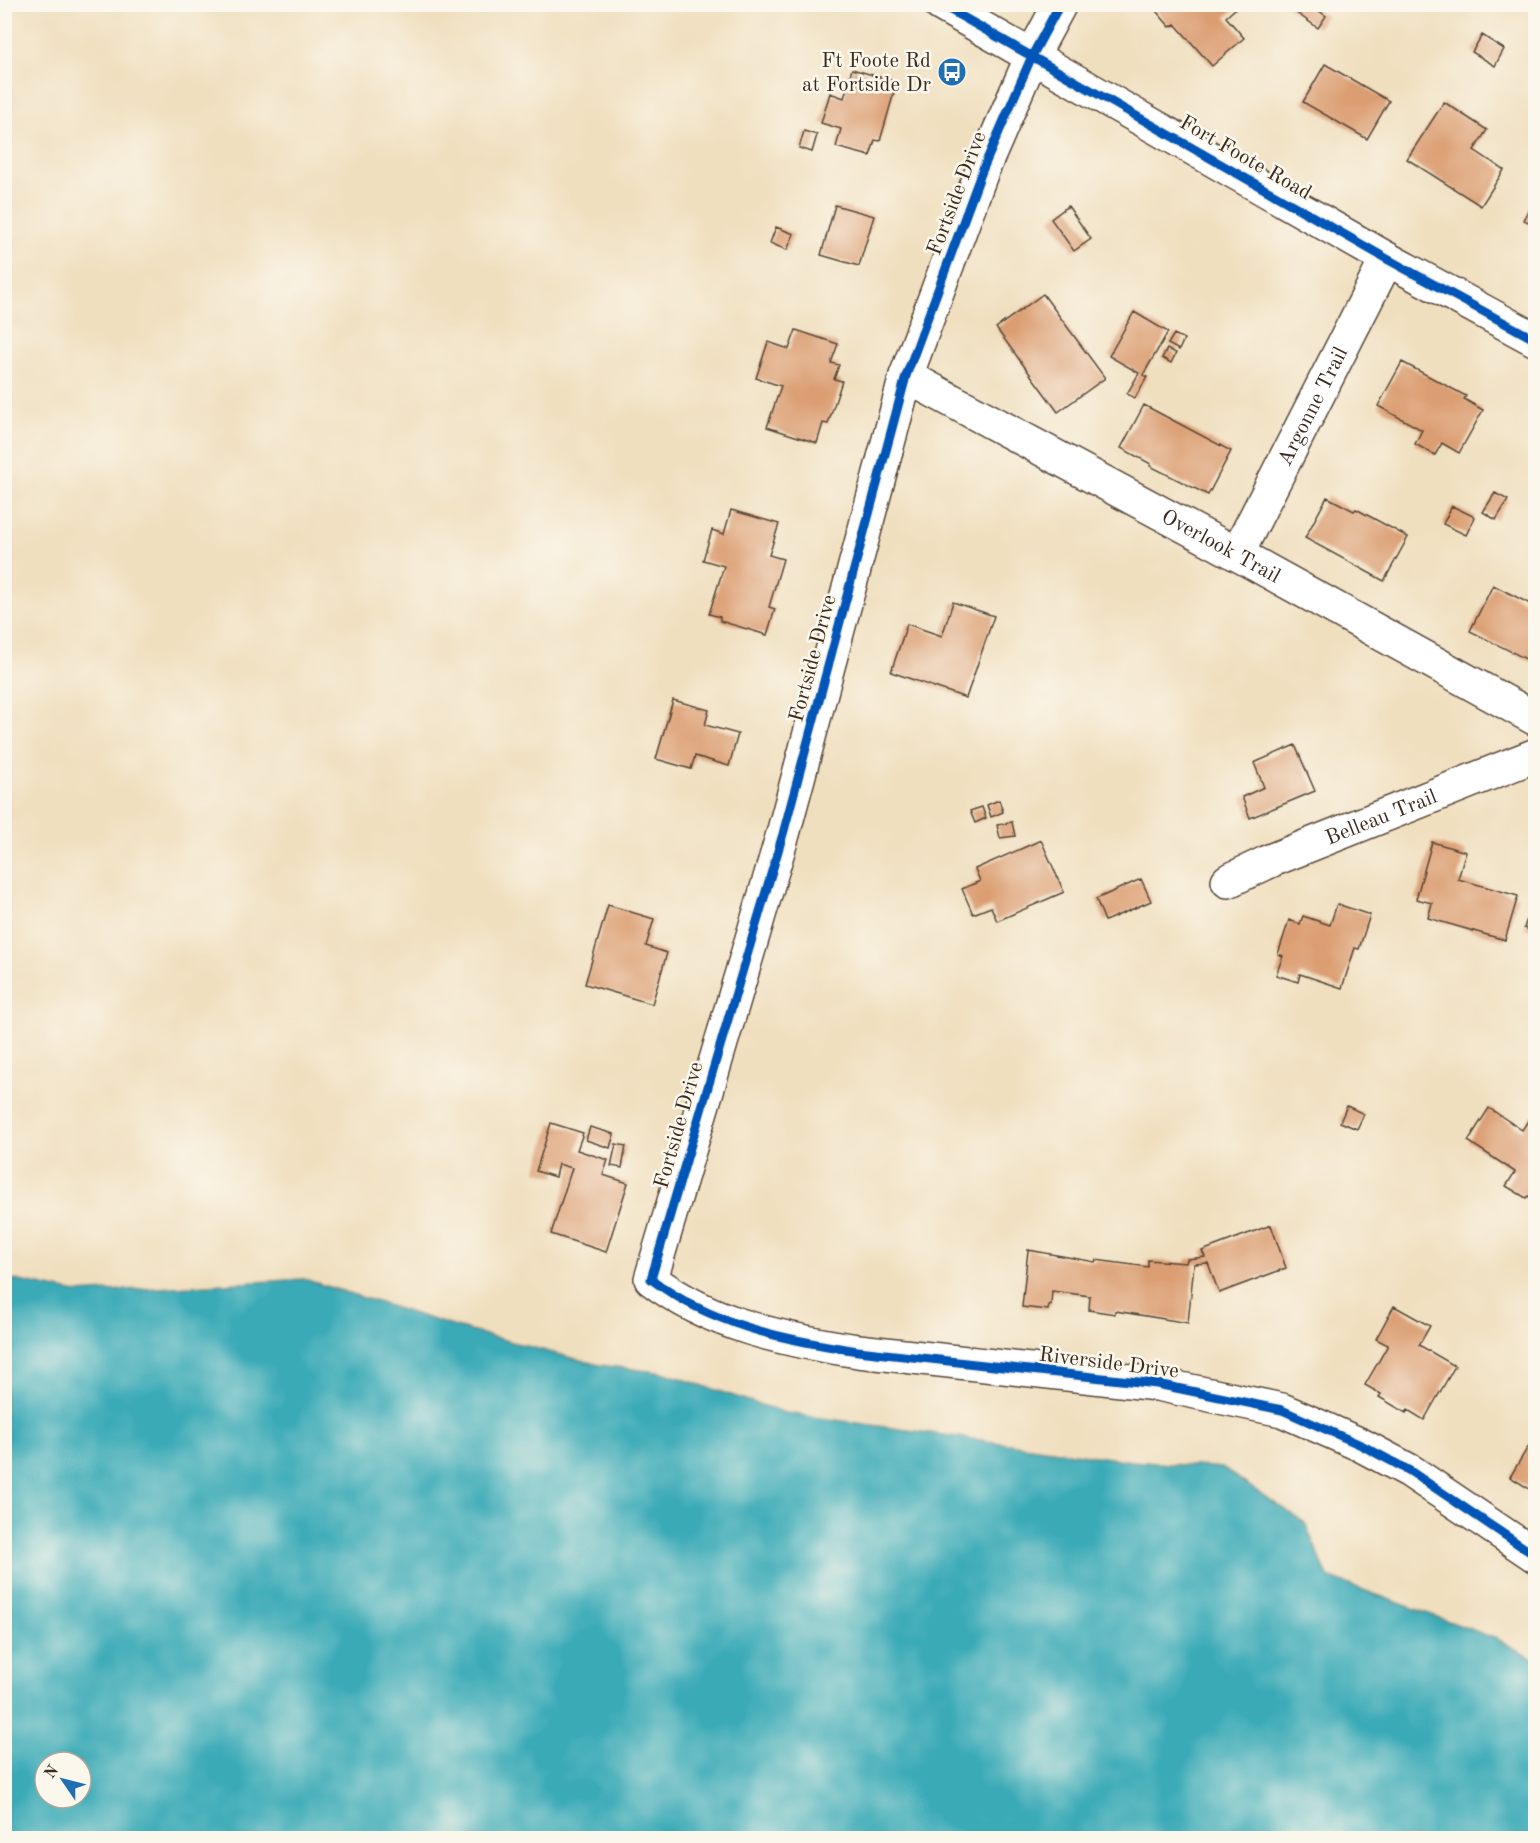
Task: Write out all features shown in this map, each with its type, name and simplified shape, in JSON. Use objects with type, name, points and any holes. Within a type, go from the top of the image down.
[{"type":"street","name":"Fort Foote Road","points":[[940,4],[1388,259],[1536,340]]},
{"type":"street","name":"Fortside Drive","points":[[651,1279],[783,834],[906,376],[982,171],[1032,56],[1060,4]]},
{"type":"street","name":"Argonne Trail","points":[[1237,554],[1388,259]]},
{"type":"street","name":"Overlook Trail","points":[[906,376],[1237,554],[1536,719]]},
{"type":"street","name":"Belleau Trail","points":[[1228,881],[1272,860],[1536,755]]},
{"type":"street","name":"Riverside Drive","points":[[651,1279],[671,1294],[704,1312],[755,1330],[811,1344],[870,1353],[1157,1384],[1282,1410],[1361,1445],[1410,1471],[1536,1556]]},
{"type":"water","points":[[5,1278],[77,1293],[304,1279],[459,1328],[599,1365],[665,1373],[785,1413],[1131,1461],[1222,1468],[1305,1523],[1328,1577],[1497,1639],[1535,1660],[1535,1838],[5,1838]]},
{"type":"building","points":[[1150,4],[1230,4],[1235,9],[1226,17],[1244,38],[1212,66],[1175,24],[1170,27]]},
{"type":"building","points":[[1290,4],[1309,4],[1326,16],[1318,28],[1288,7]]},
{"type":"building","points":[[1482,35],[1504,49],[1495,66],[1472,52]]},
{"type":"building","points":[[1325,64],[1389,101],[1367,139],[1303,102]]},
{"type":"building","points":[[852,69],[897,82],[880,141],[875,140],[870,156],[836,147],[841,129],[821,123],[830,93],[844,98]]},
{"type":"building","points":[[1444,102],[1487,130],[1474,150],[1504,170],[1481,206],[1407,159]]},
{"type":"building","points":[[804,131],[817,135],[812,152],[799,148]]},
{"type":"building","points":[[1536,197],[1536,226],[1524,220]]},
{"type":"building","points":[[835,205],[874,216],[859,266],[821,255]]},
{"type":"building","points":[[1068,206],[1091,239],[1074,251],[1051,219]]},
{"type":"building","points":[[776,227],[794,234],[787,250],[770,243]]},
{"type":"building","points":[[1043,294],[1105,378],[1058,412],[996,328]]},
{"type":"building","points":[[1134,312],[1168,332],[1143,375],[1147,377],[1135,398],[1127,394],[1139,373],[1109,356]]},
{"type":"building","points":[[796,330],[838,344],[831,363],[839,365],[834,379],[842,381],[828,424],[823,423],[817,443],[767,427],[781,386],[756,378],[768,342],[789,349]]},
{"type":"building","points":[[1174,334],[1184,339],[1179,350],[1168,344]]},
{"type":"building","points":[[1167,349],[1176,353],[1171,363],[1162,358]]},
{"type":"building","points":[[1402,362],[1466,396],[1464,399],[1483,410],[1459,453],[1442,443],[1435,455],[1415,444],[1422,430],[1378,406]]},
{"type":"building","points":[[1144,405],[1231,451],[1208,495],[1150,466],[1151,464],[1121,448]]},
{"type":"building","points":[[1495,493],[1508,500],[1496,520],[1483,512]]},
{"type":"building","points":[[1327,497],[1354,511],[1356,509],[1408,537],[1384,581],[1305,538]]},
{"type":"building","points":[[1452,506],[1475,517],[1466,535],[1443,524]]},
{"type":"building","points":[[731,510],[779,524],[769,555],[783,559],[769,607],[775,609],[767,635],[720,621],[720,617],[709,614],[724,566],[703,560],[712,530],[724,534]]},
{"type":"building","points":[[1493,585],[1536,607],[1536,664],[1470,631]]},
{"type":"building","points":[[953,602],[994,616],[966,698],[891,672],[907,624],[942,636]]},
{"type":"building","points":[[673,700],[709,710],[705,725],[738,734],[729,766],[695,756],[691,769],[656,759]]},
{"type":"building","points":[[1295,745],[1315,791],[1250,818],[1242,797],[1264,787],[1254,763]]},
{"type":"building","points":[[999,800],[1003,812],[991,817],[987,805]]},
{"type":"building","points":[[982,807],[986,818],[975,823],[970,811]]},
{"type":"building","points":[[1012,822],[1015,836],[1000,838],[997,825]]},
{"type":"building","points":[[1041,840],[1064,892],[997,921],[991,907],[973,914],[962,889],[980,881],[975,869]]},
{"type":"building","points":[[1432,842],[1466,852],[1458,879],[1518,896],[1505,940],[1428,918],[1432,903],[1416,899]]},
{"type":"building","points":[[1141,879],[1151,901],[1105,921],[1096,899]]},
{"type":"building","points":[[1337,904],[1370,915],[1359,949],[1355,948],[1342,988],[1300,974],[1298,982],[1276,975],[1283,956],[1278,954],[1289,920],[1300,924],[1303,916],[1330,925]]},
{"type":"building","points":[[1532,904],[1536,906],[1536,932],[1524,928]]},
{"type":"building","points":[[608,905],[654,919],[646,946],[667,953],[652,1004],[585,984]]},
{"type":"building","points":[[1347,1106],[1364,1114],[1357,1129],[1340,1122]]},
{"type":"building","points":[[1489,1108],[1522,1130],[1531,1116],[1536,1119],[1536,1201],[1506,1186],[1515,1172],[1468,1141]]},
{"type":"building","points":[[551,1123],[583,1133],[577,1150],[608,1160],[603,1175],[628,1183],[606,1252],[551,1234],[572,1168],[558,1164],[555,1177],[536,1171]]},
{"type":"building","points":[[590,1127],[614,1134],[610,1148],[586,1140]]},
{"type":"building","points":[[616,1144],[626,1146],[622,1168],[611,1166]]},
{"type":"building","points":[[1271,1225],[1286,1268],[1219,1293],[1208,1263],[1194,1264],[1188,1323],[1115,1311],[1115,1314],[1089,1310],[1090,1296],[1052,1291],[1051,1305],[1048,1310],[1022,1307],[1028,1250],[1095,1262],[1096,1260],[1148,1267],[1148,1260],[1186,1263],[1187,1259],[1205,1257],[1202,1251]]},
{"type":"building","points":[[1394,1306],[1430,1326],[1419,1345],[1455,1366],[1424,1420],[1408,1410],[1406,1413],[1379,1397],[1381,1394],[1365,1385],[1388,1345],[1376,1339]]},
{"type":"building","points":[[1534,1437],[1536,1438],[1536,1493],[1510,1477]]},
{"type":"cycle path","points":[[940,4],[1387,259],[1536,340]]},
{"type":"cycle path","points":[[1060,4],[1032,56],[982,171],[906,376],[783,834],[651,1279],[674,1295],[724,1319],[803,1342],[858,1351],[1157,1384],[1282,1410],[1361,1445],[1410,1471],[1536,1556]]},
{"type":"place","name":"Ft Foote Rd at Fortside Dr","points":[[952,72]]}]
